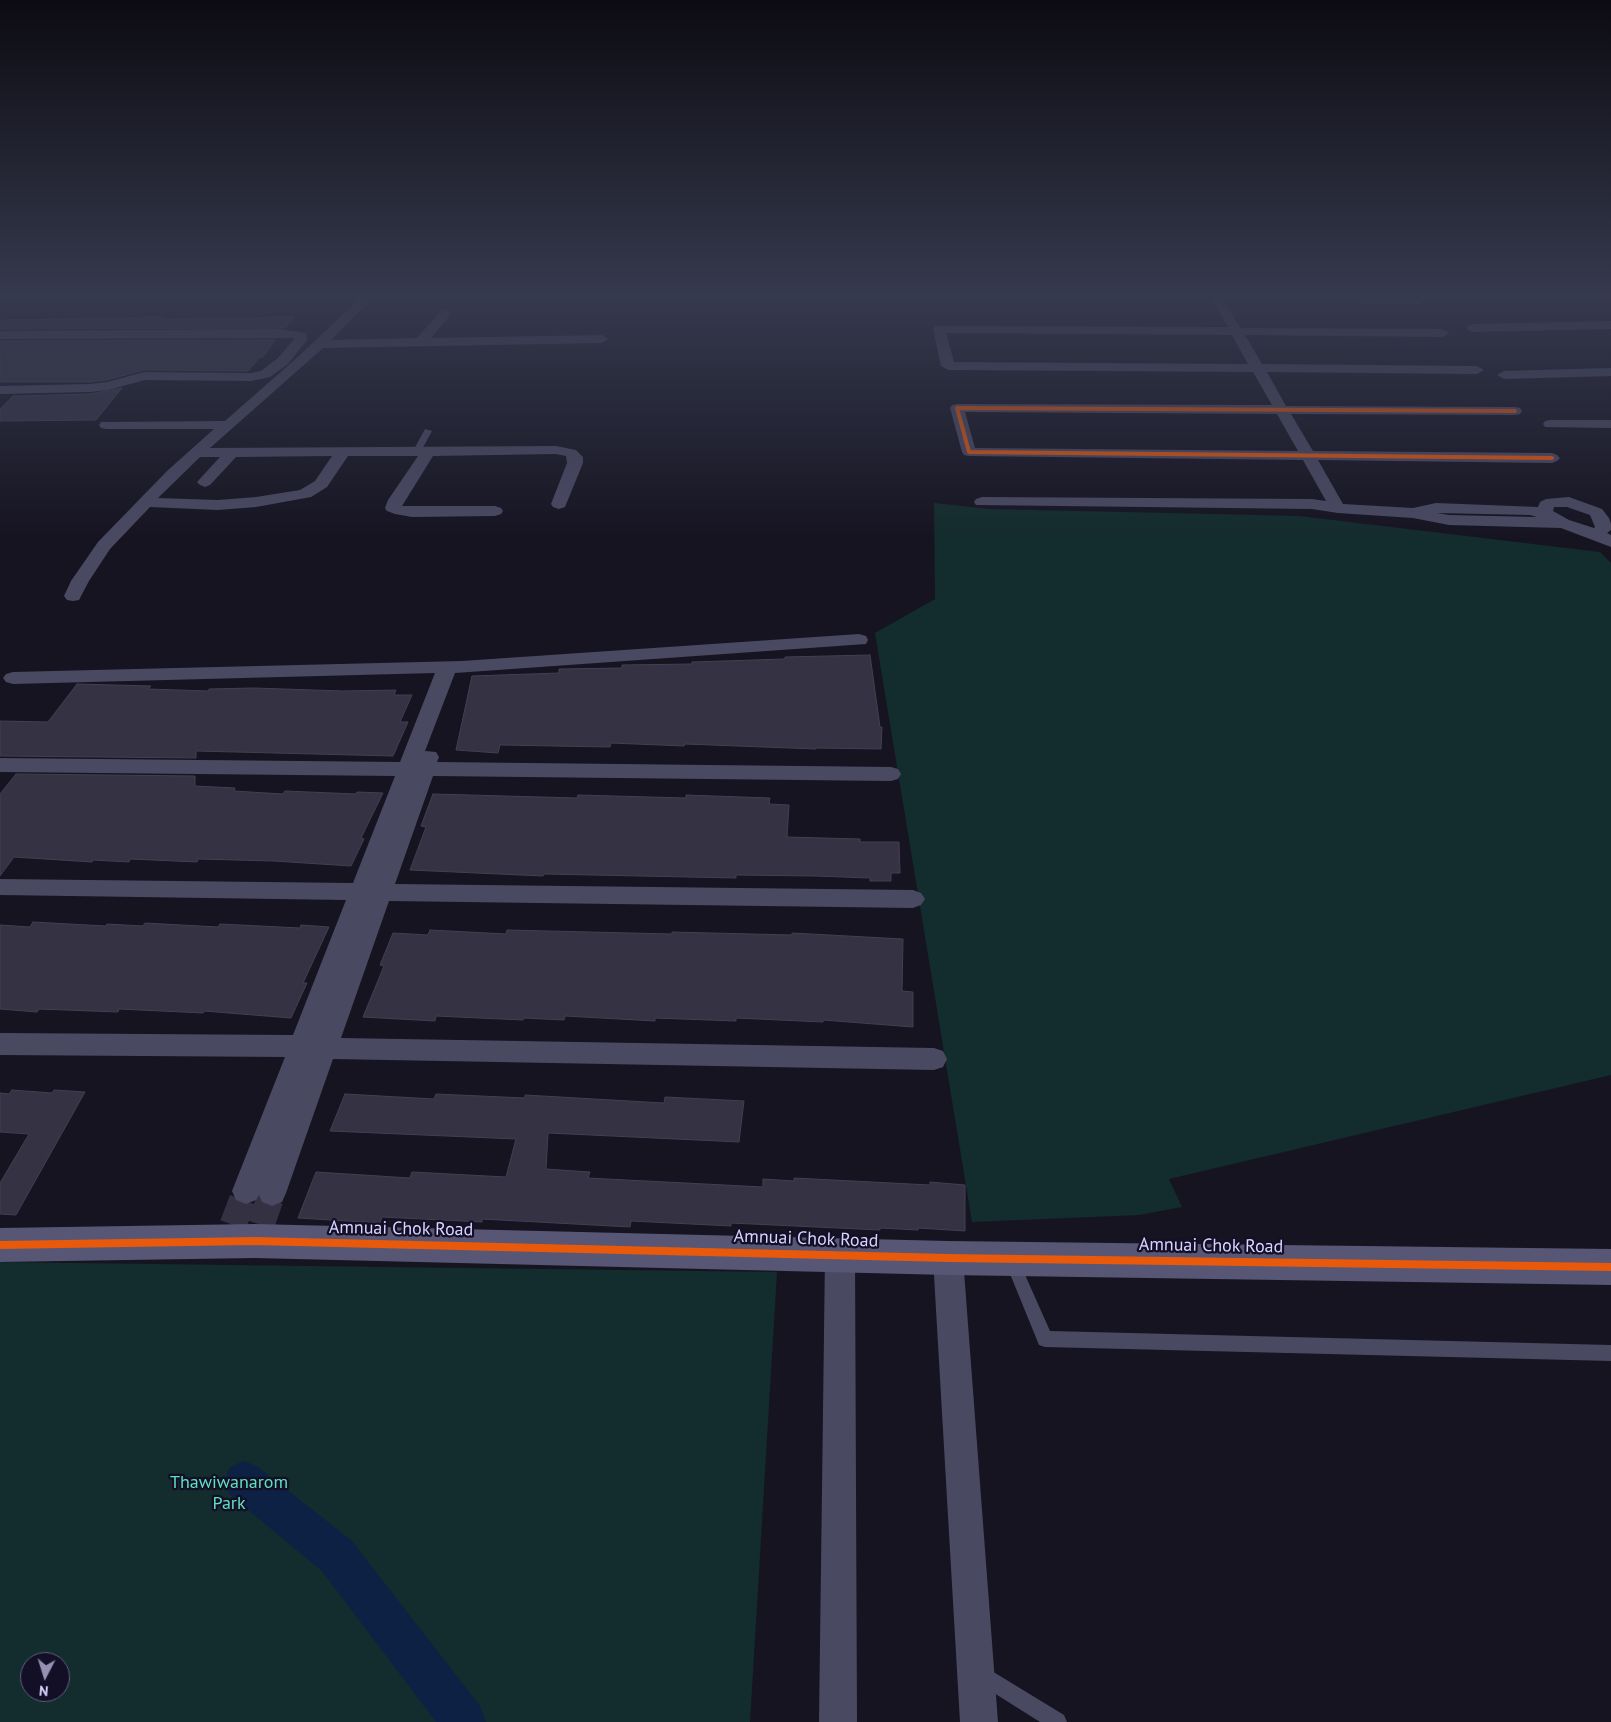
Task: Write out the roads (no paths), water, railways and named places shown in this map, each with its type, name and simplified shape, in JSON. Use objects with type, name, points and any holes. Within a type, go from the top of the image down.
[{"type":"street","points":[[0,390],[90,388],[108,386],[128,380]]},
{"type":"street","points":[[73,596],[80,581],[104,546],[145,502],[195,453],[279,380]]},
{"type":"street","points":[[1265,380],[1338,508]]},
{"type":"street","points":[[1515,411],[957,408],[969,452],[1552,458]]},
{"type":"street","points":[[1550,424],[1611,424]]},
{"type":"street","points":[[106,425],[227,425]]},
{"type":"street","points":[[195,453],[556,450],[571,453],[575,457],[575,463],[559,504]]},
{"type":"street","points":[[423,451],[393,508],[412,512],[495,511]]},
{"type":"street","points":[[145,502],[218,505],[256,502],[304,494],[321,484],[343,452]]},
{"type":"street","points":[[205,482],[232,453]]},
{"type":"street","points":[[982,502],[1312,504],[1338,508],[1413,513],[1448,520],[1551,520],[1596,534],[1611,542]]},
{"type":"street","points":[[1551,520],[1546,505],[1552,502],[1569,502],[1583,506],[1596,512],[1604,522],[1604,528],[1596,534]]},
{"type":"street","points":[[13,678],[455,668],[859,640]]},
{"type":"street","points":[[246,1191],[313,1047],[455,668]]},
{"type":"street","points":[[0,765],[891,774]]},
{"type":"street","points":[[0,887],[913,899]]},
{"type":"street","points":[[0,1044],[313,1047],[934,1059]]},
{"type":"street","points":[[272,1193],[313,1047]]},
{"type":"street","name":"Amnuai Chok Road","points":[[0,1244],[74,1245],[244,1233],[948,1258],[1611,1267]]},
{"type":"street","points":[[838,1722],[840,1255]]},
{"type":"street","points":[[948,1258],[979,1722]]},
{"type":"lane","points":[[423,451],[428,431]]},
{"type":"lane","points":[[1010,1258],[1045,1339],[1611,1354]]},
{"type":"lane","points":[[976,1671],[1057,1722]]},
{"type":"waterway","points":[[244,1481],[337,1556],[464,1722]]},
{"type":"tunnel","points":[[233,1225],[246,1191]]},
{"type":"tunnel","points":[[261,1225],[272,1193]]},
{"type":"park label","name":"Thawiwanarom Park","points":[[229,1494]]}]
